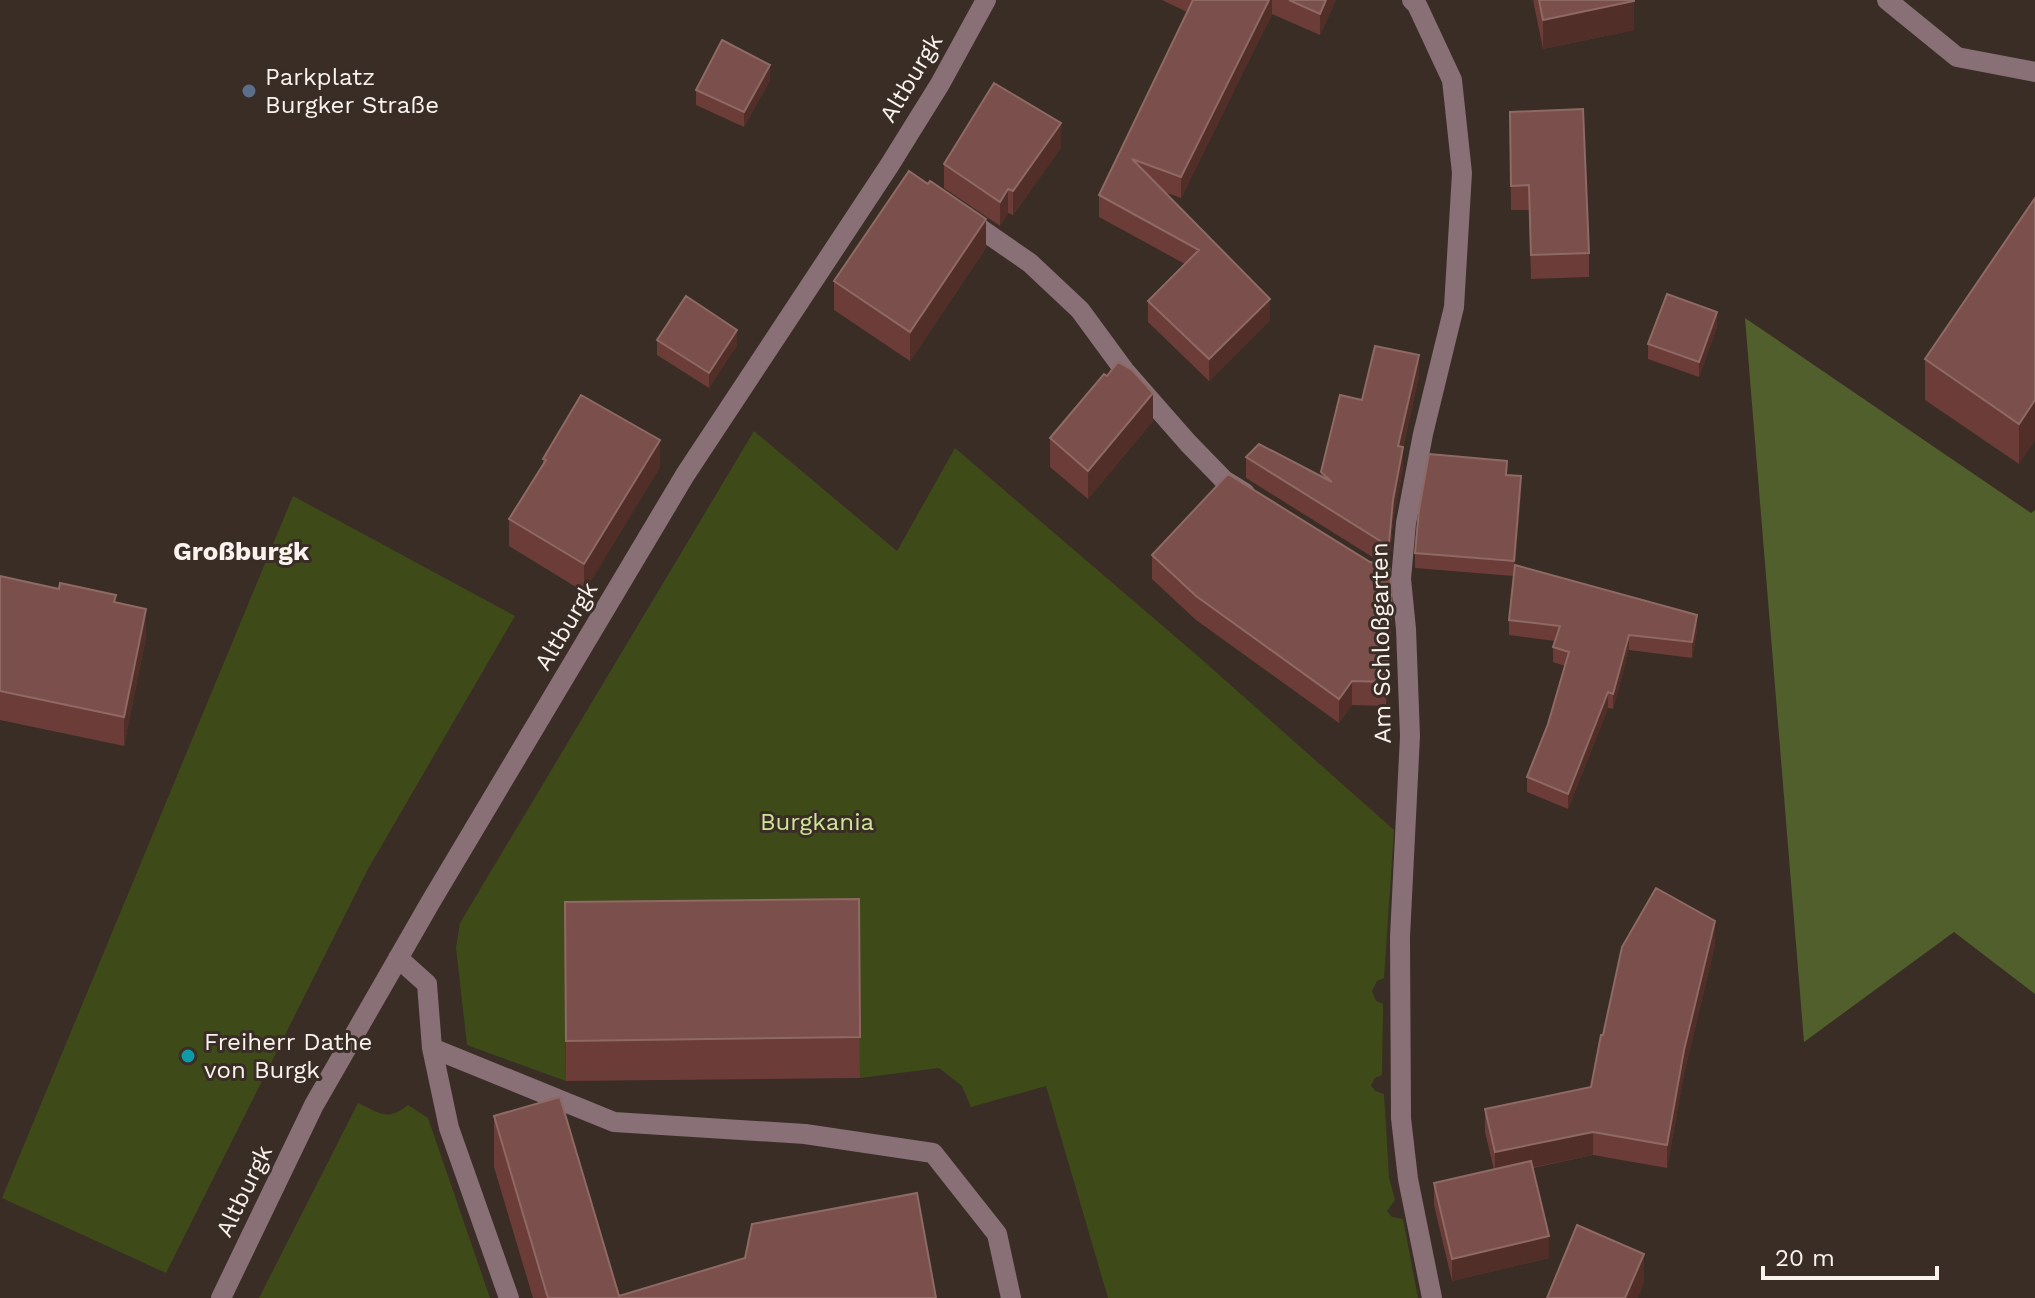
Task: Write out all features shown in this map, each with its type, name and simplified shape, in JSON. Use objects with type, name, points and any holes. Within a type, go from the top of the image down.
[{"type":"street","name":"Altburgk","points":[[221,1298],[314,1105],[398,958],[685,475],[889,166],[940,84],[986,0]]},
{"type":"street","name":"Am Schloßgarten","points":[[1412,0],[1452,80],[1462,173],[1454,307],[1423,434],[1406,523],[1401,579],[1410,736],[1400,937],[1401,1118],[1408,1179],[1432,1298]]},
{"type":"street","points":[[1887,0],[1957,57],[2035,72]]},
{"type":"street","points":[[889,166],[907,178]]},
{"type":"street","points":[[953,210],[1030,263],[1080,310],[1124,370],[1188,443],[1224,480],[1263,504]]},
{"type":"street","points":[[1377,575],[1401,579]]},
{"type":"street","points":[[398,958],[427,984],[432,1048],[449,1128],[509,1298]]},
{"type":"street","points":[[432,1048],[614,1122],[805,1134],[933,1153],[997,1234],[1011,1298]]},
{"type":"green space","points":[[1745,318],[2031,513],[2035,510],[2035,994],[1954,932],[1804,1042]]},
{"type":"green space","name":"Burgkania","points":[[754,431],[897,551],[955,448],[1199,657],[1394,830],[1384,978],[1377,981],[1372,991],[1376,1001],[1383,1004],[1382,1075],[1375,1078],[1371,1085],[1375,1091],[1384,1094],[1389,1177],[1395,1200],[1387,1211],[1392,1217],[1403,1219],[1418,1298],[1108,1298],[1046,1086],[971,1107],[962,1086],[939,1068],[860,1078],[858,940],[565,943],[566,1081],[467,1045],[456,948],[460,923]]},
{"type":"green space","points":[[293,496],[515,616],[368,869],[166,1273],[2,1198]]},
{"type":"green space","points":[[358,1103],[383,1114],[394,1113],[408,1105],[428,1118],[490,1298],[259,1298]]},
{"type":"building","points":[[1193,0],[1269,0],[1181,177],[1132,159],[1270,299],[1209,359],[1148,301],[1199,250],[1099,195]]},
{"type":"building","points":[[1289,0],[1326,0],[1320,14]]},
{"type":"building","points":[[1539,0],[1634,0],[1634,1],[1543,20]]},
{"type":"building","points":[[722,40],[770,65],[744,112],[696,90]]},
{"type":"building","points":[[994,83],[1061,123],[1013,191],[1008,189],[1000,202],[944,164]]},
{"type":"building","points":[[1583,109],[1589,253],[1531,255],[1529,185],[1511,186],[1510,112]]},
{"type":"building","points":[[909,171],[928,184],[930,181],[986,219],[910,332],[834,281]]},
{"type":"building","points":[[2035,198],[2035,400],[2019,424],[1925,359]]},
{"type":"building","points":[[1667,294],[1717,312],[1699,362],[1648,344]]},
{"type":"building","points":[[686,296],[737,330],[709,373],[657,340]]},
{"type":"building","points":[[1375,346],[1419,355],[1398,446],[1403,447],[1389,543],[1382,542],[1246,457],[1259,444],[1332,482],[1321,472],[1340,395],[1362,400]]},
{"type":"building","points":[[1118,362],[1132,370],[1153,393],[1088,471],[1050,438],[1104,374],[1107,376]]},
{"type":"building","points":[[581,395],[660,440],[584,564],[509,519]]},
{"type":"building","points":[[1429,454],[1507,461],[1506,475],[1521,476],[1514,561],[1415,553]]},
{"type":"building","points":[[1228,474],[1370,562],[1389,566],[1392,593],[1386,682],[1352,681],[1339,699],[1196,596],[1152,555]]},
{"type":"building","points":[[1515,565],[1697,615],[1692,642],[1629,635],[1613,694],[1608,692],[1568,794],[1527,777],[1548,724],[1569,652],[1553,647],[1560,626],[1509,620]]},
{"type":"building","points":[[0,576],[59,589],[60,583],[116,595],[114,602],[146,609],[124,717],[0,691]]},
{"type":"building","points":[[1656,888],[1715,921],[1684,1050],[1667,1145],[1593,1132],[1495,1152],[1485,1109],[1591,1087],[1622,947]]},
{"type":"building","points":[[859,899],[860,1037],[566,1041],[565,902]]},
{"type":"building","points":[[560,1097],[619,1296],[745,1258],[752,1224],[917,1193],[936,1298],[548,1298],[494,1116]]},
{"type":"building","points":[[1531,1161],[1549,1236],[1452,1259],[1434,1183]]},
{"type":"building","points":[[1577,1225],[1644,1254],[1625,1298],[1547,1298]]},
{"type":"place","name":"Parkplatz Burgker Straße","points":[[249,91]]},
{"type":"place","name":"Freiherr Dathe von Burgk","points":[[188,1056]]},
{"type":"district","name":"Großburgk","points":[[241,551]]}]
